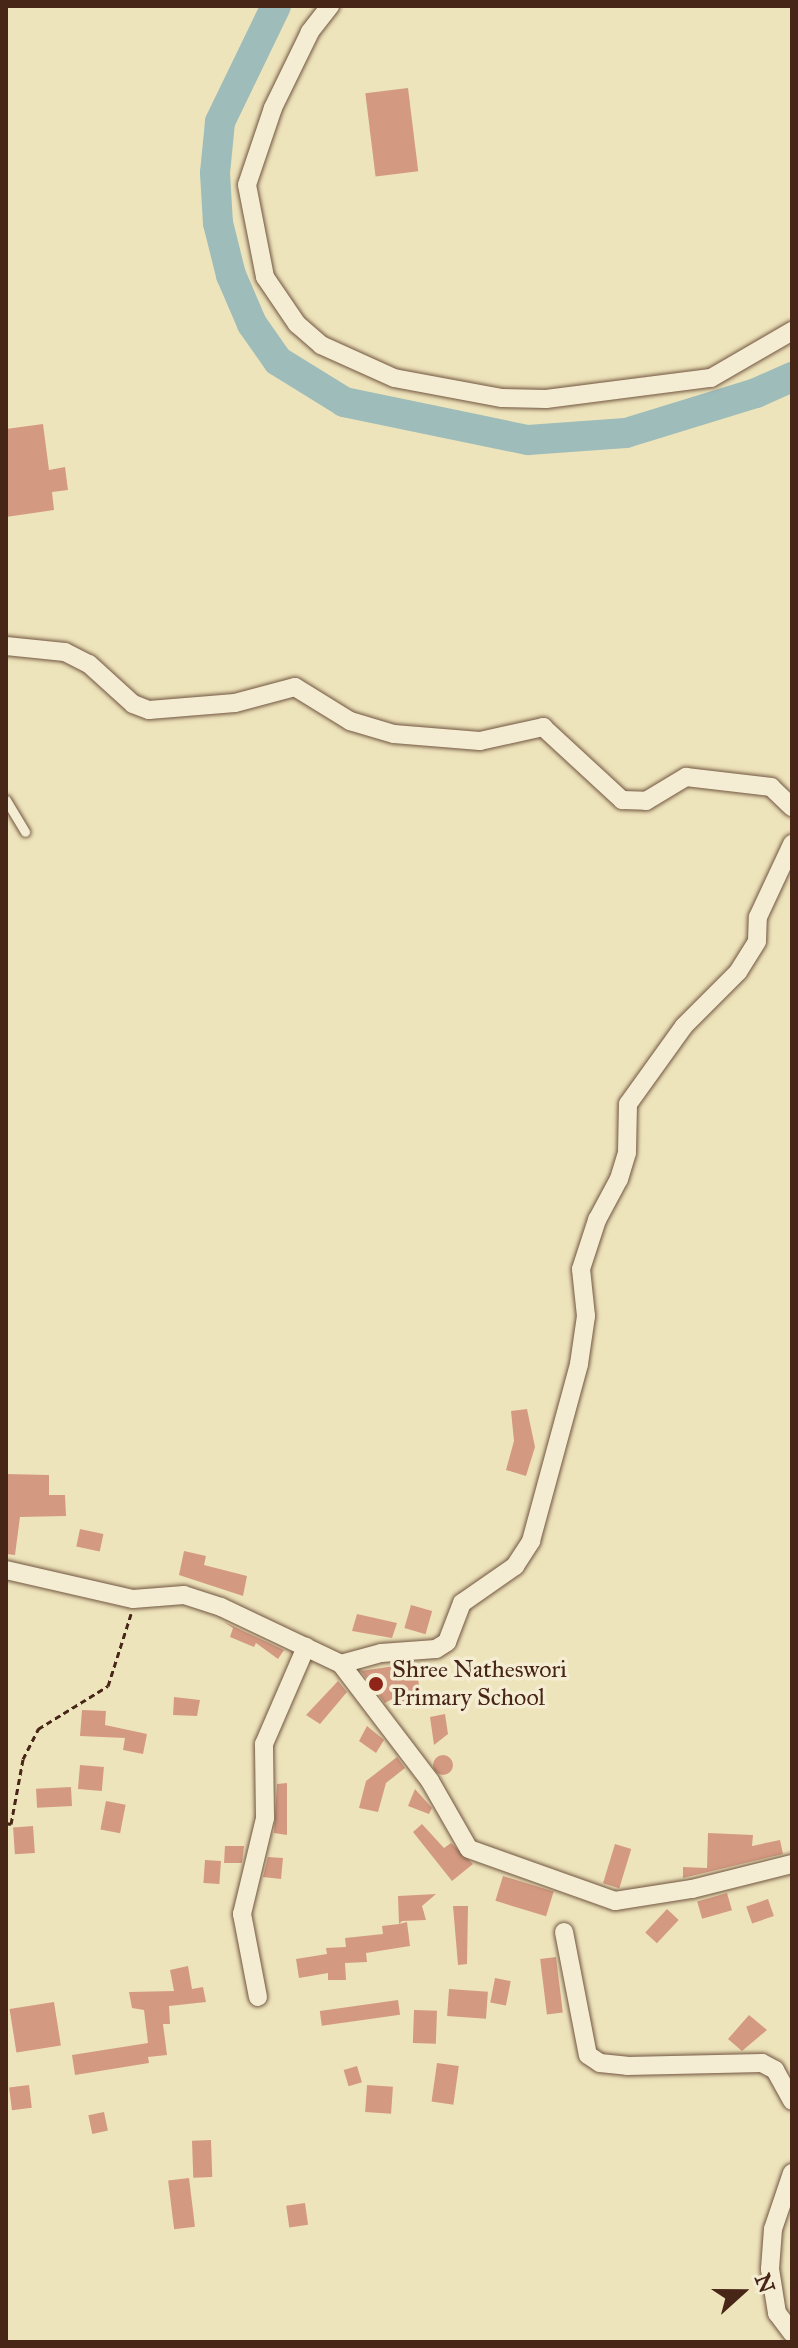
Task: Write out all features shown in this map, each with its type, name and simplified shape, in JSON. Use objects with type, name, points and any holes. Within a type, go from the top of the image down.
[{"type":"street","points":[[330,6],[310,32],[273,108],[247,185],[265,277],[297,324],[321,345],[394,378],[502,398],[546,399],[711,378],[792,331]]},
{"type":"street","points":[[6,646],[65,652],[89,664],[133,704],[149,710],[235,703],[295,687],[350,721],[394,734],[480,741],[543,727],[622,800],[646,801],[686,777],[771,787],[792,807]]},
{"type":"street","points":[[341,1664],[381,1653],[436,1649],[447,1642],[462,1603],[515,1566],[531,1541],[579,1364],[586,1316],[581,1269],[597,1220],[619,1179],[627,1152],[628,1104],[684,1026],[738,972],[757,941],[758,917],[792,844]]},
{"type":"street","points":[[6,1570],[134,1599],[184,1595],[221,1607],[341,1664],[430,1781],[469,1849],[615,1901],[692,1889],[792,1864]]},
{"type":"street","points":[[258,1997],[242,1914],[265,1818],[264,1744],[306,1647]]},
{"type":"street","points":[[564,1932],[588,2055],[600,2063],[627,2066],[762,2063],[775,2070],[792,2101]]},
{"type":"street","points":[[792,2173],[773,2229],[770,2269],[777,2313],[792,2333]]},
{"type":"lane","points":[[6,800],[25,832]]},
{"type":"path","points":[[6,1823],[11,1824],[23,1759],[38,1729],[108,1686],[134,1599]]},
{"type":"building","points":[[408,88],[418,171],[376,177],[365,93]]},
{"type":"building","points":[[43,424],[49,470],[65,467],[68,490],[52,492],[54,510],[6,517],[6,429]]},
{"type":"building","points":[[527,1409],[535,1447],[526,1476],[506,1470],[514,1441],[511,1411]]},
{"type":"building","points":[[6,1474],[49,1475],[49,1495],[65,1495],[66,1516],[20,1517],[15,1555],[6,1554]]},
{"type":"building","points":[[80,1529],[103,1534],[100,1552],[76,1547]]},
{"type":"building","points":[[184,1551],[206,1556],[204,1565],[247,1576],[243,1596],[179,1575]]},
{"type":"building","points":[[411,1605],[432,1611],[426,1634],[404,1628]]},
{"type":"building","points":[[357,1614],[397,1623],[392,1638],[352,1631]]},
{"type":"building","points":[[224,1622],[284,1650],[278,1659],[256,1643],[254,1647],[230,1637],[233,1628]]},
{"type":"building","points":[[415,1663],[422,1701],[402,1704],[401,1694],[385,1703],[361,1671]]},
{"type":"building","points":[[338,1681],[347,1692],[320,1724],[306,1715]]},
{"type":"building","points":[[174,1697],[200,1700],[197,1716],[173,1715]]},
{"type":"building","points":[[82,1710],[106,1711],[105,1725],[147,1734],[143,1754],[123,1750],[125,1738],[80,1736]]},
{"type":"building","points":[[445,1714],[448,1734],[434,1745],[430,1717]]},
{"type":"building","points":[[367,1726],[384,1740],[376,1753],[359,1741]]},
{"type":"building","points":[[443,1755],[450,1758],[453,1765],[450,1772],[443,1775],[436,1772],[433,1765],[436,1758]]},
{"type":"building","points":[[397,1757],[405,1768],[386,1783],[378,1812],[359,1808],[366,1781]]},
{"type":"building","points":[[80,1765],[104,1767],[102,1791],[78,1789]]},
{"type":"building","points":[[287,1783],[287,1835],[274,1833],[277,1784]]},
{"type":"building","points":[[71,1787],[72,1806],[37,1808],[36,1789]]},
{"type":"building","points":[[415,1789],[432,1808],[429,1814],[408,1806]]},
{"type":"building","points":[[106,1801],[126,1805],[120,1833],[100,1829]]},
{"type":"building","points":[[422,1824],[444,1848],[451,1843],[473,1864],[452,1881],[413,1832]]},
{"type":"building","points":[[33,1826],[35,1853],[15,1854],[13,1827]]},
{"type":"building","points":[[708,1833],[753,1835],[752,1846],[780,1840],[783,1854],[683,1878],[683,1867],[707,1868]]},
{"type":"building","points":[[615,1844],[631,1849],[619,1888],[603,1883]]},
{"type":"building","points":[[225,1846],[244,1846],[242,1863],[224,1863]]},
{"type":"building","points":[[268,1857],[283,1858],[281,1879],[263,1877]]},
{"type":"building","points":[[205,1860],[221,1861],[219,1884],[203,1883]]},
{"type":"building","points":[[503,1876],[554,1891],[546,1916],[495,1901]]},
{"type":"building","points":[[727,1893],[732,1910],[702,1919],[697,1902]]},
{"type":"building","points":[[436,1894],[422,1906],[426,1920],[402,1921],[399,1924],[398,1896]]},
{"type":"building","points":[[768,1899],[774,1916],[752,1924],[746,1906]]},
{"type":"building","points":[[453,1906],[468,1906],[467,1964],[458,1965]]},
{"type":"building","points":[[667,1909],[679,1920],[657,1943],[645,1932]]},
{"type":"building","points":[[407,1922],[410,1946],[366,1953],[367,1962],[345,1963],[346,1980],[328,1980],[328,1973],[299,1978],[296,1959],[327,1954],[326,1948],[346,1947],[345,1938],[383,1934],[382,1926]]},
{"type":"building","points":[[556,1957],[563,2013],[547,2015],[540,1959]]},
{"type":"building","points":[[188,1966],[192,1989],[203,1987],[206,2002],[169,2006],[170,2024],[163,2024],[167,2055],[148,2057],[149,2063],[75,2075],[72,2055],[148,2043],[144,2010],[132,2008],[129,1992],[174,1991],[170,1970]]},
{"type":"building","points":[[495,1978],[511,1981],[506,2006],[490,2003]]},
{"type":"building","points":[[449,1989],[488,1992],[486,2019],[447,2016]]},
{"type":"building","points":[[398,2000],[400,2015],[322,2026],[320,2011]]},
{"type":"building","points":[[54,2002],[61,2045],[16,2052],[10,2009]]},
{"type":"building","points":[[414,2010],[437,2011],[436,2044],[413,2043]]},
{"type":"building","points":[[749,2015],[767,2030],[742,2051],[728,2039]]},
{"type":"building","points":[[437,2063],[459,2066],[453,2105],[432,2102]]},
{"type":"building","points":[[357,2066],[362,2082],[349,2086],[344,2070]]},
{"type":"building","points":[[29,2085],[32,2108],[12,2110],[9,2087]]},
{"type":"building","points":[[367,2085],[393,2087],[391,2114],[365,2112]]},
{"type":"building","points":[[104,2112],[108,2131],[92,2134],[88,2115]]},
{"type":"building","points":[[211,2140],[212,2177],[193,2178],[192,2141]]},
{"type":"building","points":[[189,2178],[195,2227],[174,2229],[168,2181]]},
{"type":"building","points":[[305,2203],[308,2225],[289,2227],[286,2206]]},
{"type":"waterway","points":[[276,6],[220,122],[215,173],[218,223],[231,275],[252,324],[278,361],[344,402],[528,440],[626,433],[756,393],[792,377]]},
{"type":"place","name":"Shree Natheswori Primary School","points":[[376,1684]]}]
